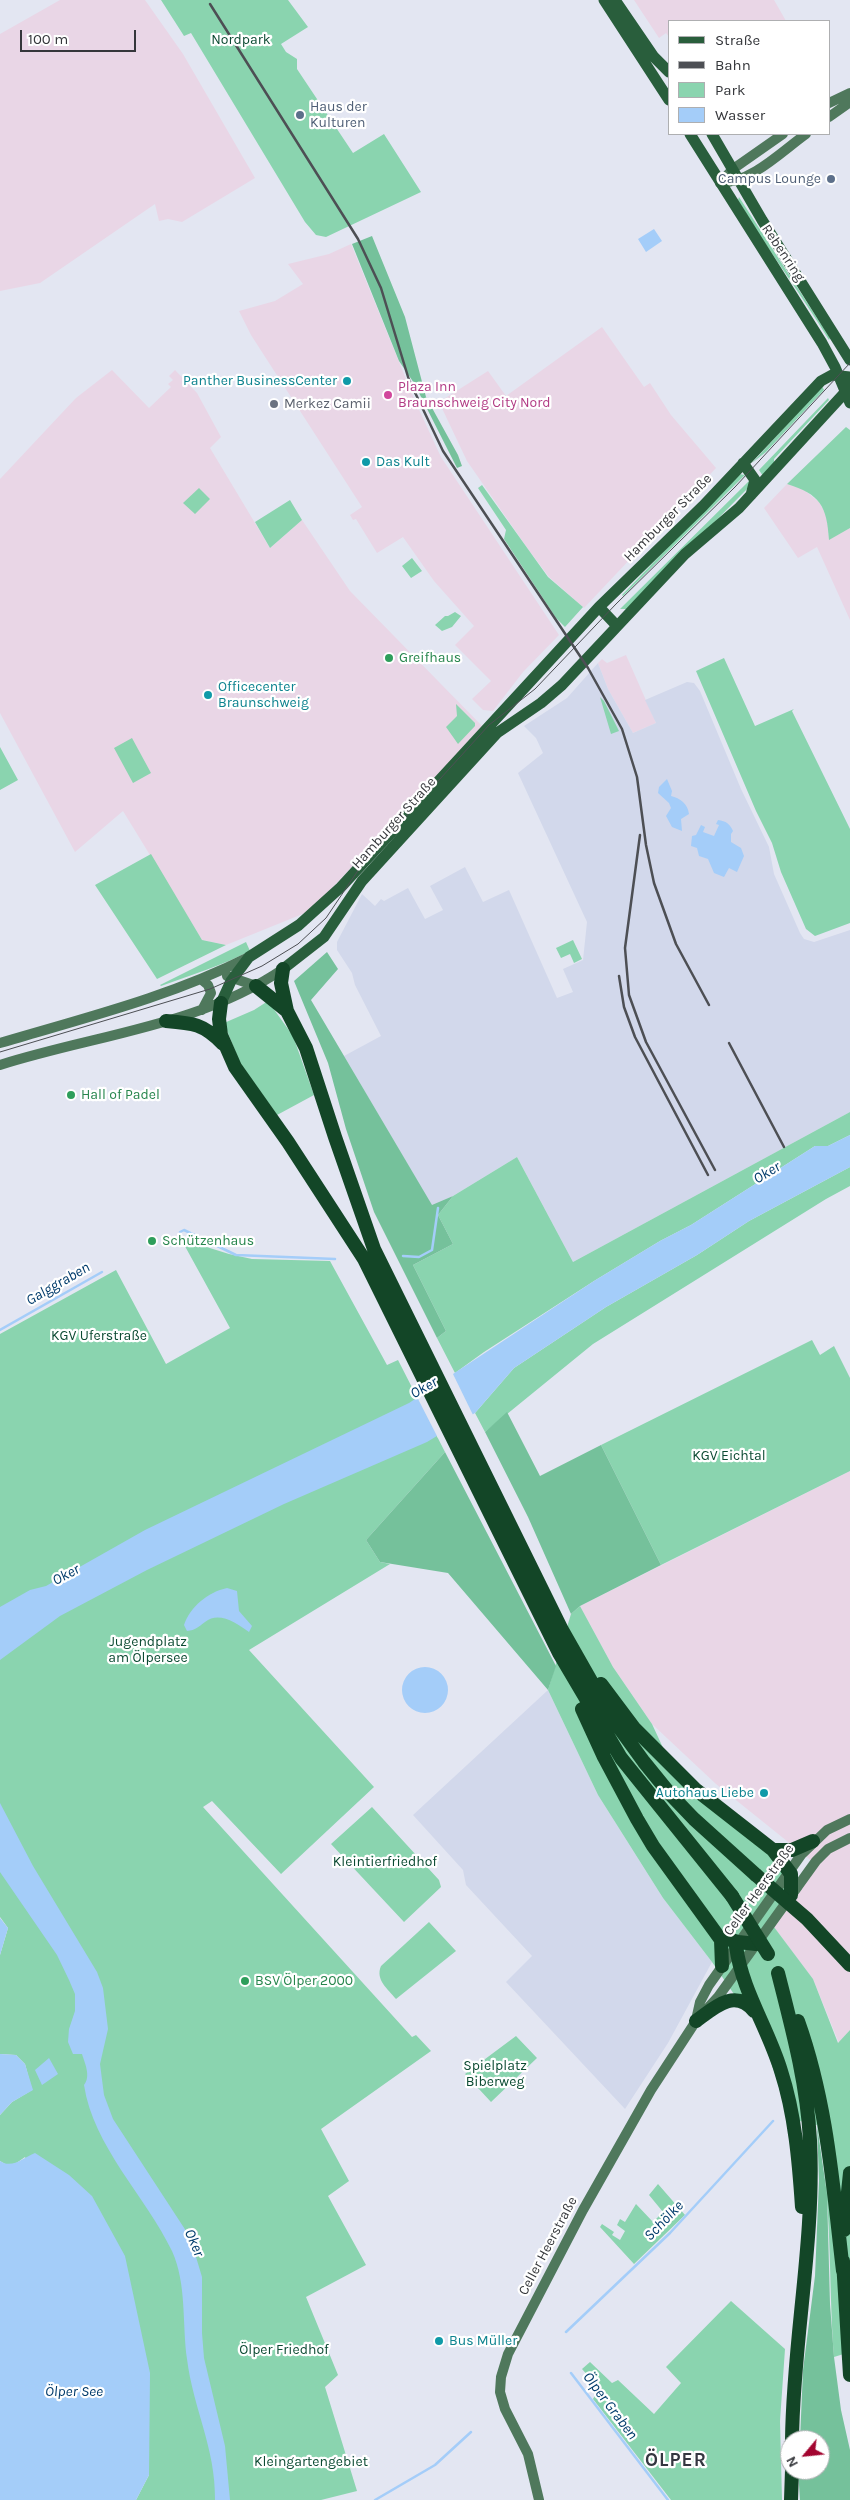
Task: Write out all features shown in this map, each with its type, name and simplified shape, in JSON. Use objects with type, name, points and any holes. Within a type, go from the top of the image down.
[{"type":"highway","points":[[284,969],[282,991],[287,1011]]},
{"type":"highway","points":[[256,986],[287,1011],[298,1028],[365,1225],[384,1271],[493,1506],[604,1757],[653,1846],[716,1929],[722,1940],[722,1966]]},
{"type":"highway","points":[[221,1003],[219,1019],[225,1046],[234,1067],[288,1142],[349,1233],[493,1506],[543,1593],[581,1667],[633,1748],[670,1794],[756,1875],[807,1919],[850,1965]]},
{"type":"highway","points":[[166,1021],[201,1025],[225,1046]]},
{"type":"highway","points":[[543,1593],[610,1696],[634,1728],[695,1789],[773,1850],[789,1870],[793,1881],[792,1895]]},
{"type":"highway","points":[[559,1653],[621,1758],[732,1896],[778,1973],[808,2046],[823,2109],[843,2271],[850,2375]]},
{"type":"highway","points":[[773,1850],[792,1850],[813,1841]]},
{"type":"highway","points":[[716,1929],[737,1944],[756,1944]]},
{"type":"highway","points":[[737,1944],[739,1968],[748,1994],[778,2062],[788,2097],[798,2164],[806,2262]]},
{"type":"highway","points":[[778,1973],[797,2048],[808,2109],[810,2202],[793,2430]]},
{"type":"highway","points":[[696,2021],[723,2002],[735,1999],[747,2003],[759,2016]]},
{"type":"highway","points":[[843,2271],[844,2222],[850,2173]]},
{"type":"highway","points":[[791,2500],[792,2480]]},
{"type":"main road","points":[[604,0],[668,98]]},
{"type":"main road","points":[[615,0],[654,57],[668,71]]},
{"type":"main road","points":[[830,103],[850,93]]},
{"type":"main road","points":[[830,116],[850,102]]},
{"type":"main road","name":"Rebenring","points":[[691,135],[828,353],[846,374],[848,394]]},
{"type":"main road","name":"Rebenring","points":[[713,135],[845,359]]},
{"type":"main road","points":[[720,183],[733,170],[782,135]]},
{"type":"main road","points":[[720,183],[739,181],[805,135]]},
{"type":"main road","points":[[828,353],[845,359],[846,374],[824,378],[828,353]]},
{"type":"main road","name":"Hamburger Straße","points":[[0,1043],[202,980],[249,957],[299,925],[341,887],[599,607],[743,463],[824,378]]},
{"type":"main road","name":"Hamburger Straße","points":[[0,1065],[201,1010],[221,1003],[256,986],[284,969],[324,937],[362,881],[498,733],[541,703],[562,685],[685,554],[720,525],[751,495],[848,394]]},
{"type":"main road","points":[[743,463],[755,480],[751,495]]},
{"type":"main road","points":[[599,607],[617,626]]},
{"type":"main road","points":[[221,1003],[234,977],[249,957]]},
{"type":"main road","points":[[216,974],[234,977],[256,986]]},
{"type":"main road","points":[[201,1010],[208,1002],[211,993],[208,986],[202,980]]},
{"type":"main road","name":"Celler Heerstraße","points":[[696,2021],[704,1994],[789,1870],[813,1841],[827,1830],[850,1819]]},
{"type":"main road","name":"Celler Heerstraße","points":[[539,2500],[528,2454],[502,2402],[500,2377],[508,2354],[583,2210],[643,2103],[696,2021],[718,1997],[821,1856],[835,1845],[850,1838]]},
{"type":"shaded area","points":[[60,0],[145,0],[183,54],[255,178],[182,222],[168,219],[159,221],[155,204],[40,283],[0,291],[0,34]]},
{"type":"shaded area","points":[[634,0],[774,0],[785,20],[668,20],[668,36],[666,33],[659,38]]},
{"type":"shaded area","points":[[351,244],[415,401],[441,457],[559,635],[523,672],[493,711],[483,710],[472,699],[491,681],[455,645],[474,626],[434,581],[403,537],[377,553],[356,519],[353,520],[350,515],[362,507],[251,335],[239,311],[275,301],[303,284],[288,264],[329,254]]},
{"type":"shaded area","points":[[602,327],[644,387],[650,383],[671,415],[716,468],[584,608],[549,577],[528,549],[467,461],[439,402],[488,371],[506,396]]},
{"type":"shaded area","points":[[112,370],[149,408],[171,387],[168,384],[173,380],[169,376],[175,370],[197,393],[221,437],[210,448],[270,548],[302,520],[350,591],[484,728],[310,911],[226,945],[202,940],[123,811],[75,852],[0,713],[0,479],[76,398]]},
{"type":"shaded area","points":[[787,484],[803,489],[819,502],[827,516],[829,539],[850,528],[850,620],[817,547],[798,558],[764,508]]},
{"type":"shaded area","points":[[626,655],[656,723],[633,733],[608,689],[598,663],[602,659],[607,663]]},
{"type":"shaded area","points":[[598,663],[608,689],[633,733],[656,723],[645,700],[687,682],[694,683],[700,691],[741,789],[769,847],[774,874],[800,933],[804,939],[814,942],[850,930],[850,1112],[573,1262],[517,1157],[453,1196],[432,1206],[344,1056],[381,1036],[355,985],[352,973],[337,950],[337,942],[362,894],[375,906],[381,899],[384,901],[408,888],[425,919],[443,910],[430,886],[465,867],[483,902],[509,890],[557,998],[573,992],[563,969],[583,960],[587,922],[518,773],[543,753],[536,738],[524,726],[567,698]]},
{"type":"shaded area","points":[[850,1471],[850,2030],[839,2043],[813,1979],[774,1927],[818,1866],[716,1784],[652,1724],[613,1667],[580,1606]]},
{"type":"shaded area","points":[[548,1690],[598,1795],[663,1898],[712,1962],[668,2043],[625,2109],[506,1982],[532,1956],[466,1885],[463,1870],[413,1815]]},
{"type":"green space","name":"Nordpark","points":[[161,0],[288,0],[308,27],[281,44],[286,52],[297,59],[297,69],[353,153],[384,134],[421,192],[326,237],[316,235],[305,222],[191,33],[184,36]]},
{"type":"green space","points":[[739,197],[830,338],[829,340],[771,253],[738,200]]},
{"type":"green space","points":[[372,236],[405,317],[426,397],[458,455],[462,466],[457,468],[414,383],[399,361],[352,244]]},
{"type":"green space","points":[[822,386],[824,390],[766,452],[752,463]]},
{"type":"green space","points":[[828,398],[829,400],[774,459],[774,464],[763,476],[759,470]]},
{"type":"green space","points":[[846,427],[850,430],[850,528],[829,540],[826,518],[820,503],[807,492],[787,484]]},
{"type":"green space","points":[[739,474],[745,475],[623,596],[622,595]]},
{"type":"green space","points":[[750,480],[748,488],[629,609],[620,609]]},
{"type":"green space","points":[[482,485],[548,577],[583,607],[565,627],[556,618],[504,539],[506,530],[478,488]]},
{"type":"green space","points":[[199,488],[210,499],[195,514],[183,503]]},
{"type":"green space","points":[[290,500],[302,520],[270,548],[255,522]]},
{"type":"green space","points":[[412,558],[422,571],[411,578],[402,566]]},
{"type":"green space","points":[[455,612],[461,616],[452,627],[442,631],[435,625],[445,616]]},
{"type":"green space","points":[[724,658],[755,726],[794,709],[792,711],[850,829],[850,923],[815,936],[806,929],[781,872],[772,843],[756,811],[696,671]]},
{"type":"green space","points":[[600,697],[604,701],[619,731],[611,734]]},
{"type":"green space","points":[[456,704],[475,723],[475,726],[458,744],[446,727],[457,716]]},
{"type":"green space","points":[[132,738],[151,773],[133,783],[114,748]]},
{"type":"green space","points":[[0,747],[18,780],[0,790]]},
{"type":"green space","points":[[151,854],[202,940],[226,945],[157,979],[95,885]]},
{"type":"green space","points":[[573,940],[582,959],[574,963],[570,954],[561,958],[556,948]]},
{"type":"green space","points":[[246,942],[250,951],[206,970],[160,985]]},
{"type":"green space","points":[[327,952],[338,969],[311,1000],[432,1205],[453,1196],[438,1215],[453,1244],[413,1265],[446,1331],[437,1338],[374,1212],[346,1129],[328,1063],[294,981]]},
{"type":"green space","points":[[268,1001],[293,1036],[314,1095],[277,1115],[240,1063],[224,1023],[254,1010]]},
{"type":"green space","points":[[850,1112],[850,1135],[828,1146],[815,1146],[691,1225],[660,1241],[594,1281],[484,1352],[455,1373],[437,1338],[446,1331],[413,1265],[453,1244],[438,1215],[453,1196],[517,1157],[573,1262]]},
{"type":"green space","points":[[850,1167],[850,1186],[593,1344],[485,1432],[475,1413],[514,1368],[606,1307],[697,1255],[749,1221]]},
{"type":"green space","points":[[181,1239],[252,1259],[330,1261],[387,1365],[398,1360],[445,1452],[366,1540],[380,1562],[390,1564],[249,1650],[374,1787],[281,1874],[212,1801],[203,1807],[412,2037],[416,2035],[431,2051],[321,2129],[349,2181],[328,2196],[366,2265],[306,2297],[338,2375],[325,2387],[357,2491],[321,2500],[136,2500],[149,2475],[25,2157],[15,2164],[5,2164],[0,2161],[0,2115],[12,2102],[32,2090],[25,2064],[16,2055],[0,2054],[0,1955],[8,1928],[0,1917],[0,1334],[116,1270],[166,1364],[230,1328]]},
{"type":"green space","name":"KGV Eichtal","points":[[812,1340],[820,1355],[834,1346],[850,1378],[850,1471],[661,1565],[601,1445]]},
{"type":"green space","points":[[507,1412],[540,1476],[601,1445],[661,1565],[580,1606],[571,1614],[528,1517],[485,1432]]},
{"type":"green space","points":[[445,1452],[556,1666],[548,1690],[448,1573],[380,1562],[366,1540]]},
{"type":"green space","points":[[580,1606],[613,1667],[652,1724],[678,1780],[775,1856],[802,1889],[774,1927],[813,1979],[838,2043],[850,2030],[850,2352],[834,2357],[826,2182],[817,2125],[787,2118],[763,2039],[751,2014],[740,2003],[712,1962],[663,1898],[598,1795],[548,1690],[571,1614]]},
{"type":"green space","name":"Kleintierfriedhof","points":[[372,1807],[439,1880],[441,1887],[404,1922],[331,1844]]},
{"type":"green space","points":[[429,1922],[456,1951],[396,1999],[381,1980],[381,1966]]},
{"type":"green space","name":"Spielplatz Biberweg","points":[[516,2036],[537,2058],[491,2102],[465,2074]]},
{"type":"green space","points":[[817,2125],[827,2194],[830,2304],[834,2357],[841,2410],[850,2450],[850,2500],[800,2500],[799,2480],[830,2480],[830,2430],[800,2430],[803,2370],[815,2276],[819,2181]]},
{"type":"green space","points":[[658,2184],[685,2215],[634,2264],[600,2227],[602,2224],[614,2232],[612,2235],[620,2240],[625,2231],[617,2225],[620,2219],[625,2222],[636,2204],[653,2222],[663,2212],[649,2195]]},
{"type":"green space","points":[[731,2301],[785,2349],[780,2421],[782,2500],[671,2500],[593,2399],[599,2388],[582,2369],[590,2362],[612,2383],[618,2380],[654,2414],[681,2383],[666,2367]]},
{"type":"water","points":[[654,229],[662,241],[646,252],[638,239]]},
{"type":"water","points":[[667,779],[672,791],[671,796],[683,802],[688,810],[689,814],[681,819],[682,831],[672,827],[666,816],[671,808],[669,803],[658,793],[659,787]]},
{"type":"water","points":[[718,820],[731,826],[733,831],[731,842],[741,848],[744,856],[737,872],[729,868],[724,877],[714,873],[708,859],[699,856],[697,848],[691,846],[692,836],[696,835],[701,825],[705,827],[703,832],[714,836],[719,825],[716,824]]},
{"type":"water","name":"Oker","points":[[850,1135],[850,1167],[749,1221],[697,1255],[606,1307],[514,1368],[475,1413],[427,1442],[284,1504],[147,1570],[60,1616],[0,1660],[0,1607],[30,1590],[46,1586],[145,1530],[409,1403],[594,1281],[660,1241],[691,1225],[815,1146],[828,1146]]},
{"type":"water","points":[[227,1588],[237,1591],[239,1611],[252,1626],[249,1632],[239,1625],[222,1618],[210,1619],[195,1629],[187,1631],[184,1625],[195,1606],[213,1593]]},
{"type":"water","points":[[430,1667],[434,1668],[444,1677],[447,1681],[447,1699],[438,1709],[430,1713],[420,1713],[412,1709],[403,1699],[402,1685],[406,1677],[416,1668]]},
{"type":"water","points":[[0,1803],[33,1866],[97,1972],[103,1988],[108,2029],[100,2064],[104,2095],[113,2119],[190,2237],[202,2277],[204,2358],[225,2446],[230,2500],[215,2500],[212,2463],[194,2395],[187,2359],[182,2290],[177,2264],[161,2231],[109,2150],[89,2107],[84,2085],[87,2078],[85,2062],[82,2054],[73,2054],[68,2042],[69,2029],[75,2011],[75,1994],[57,1955],[0,1872]]},
{"type":"water","points":[[0,1918],[8,1928],[0,1955]]},
{"type":"water","points":[[0,2054],[16,2055],[25,2064],[33,2090],[12,2102],[0,2115]]},
{"type":"water","points":[[49,2058],[58,2074],[42,2085],[35,2070]]},
{"type":"water","name":"Ölper See","points":[[35,2153],[69,2175],[92,2196],[125,2256],[150,2373],[149,2475],[136,2500],[0,2500],[0,2161],[9,2164]]},
{"type":"pier","points":[[452,1372],[474,1417],[438,1438],[416,1395]]},
{"type":"waterway","name":"Galggraben","points":[[403,1256],[419,1257],[432,1250],[438,1208]]},
{"type":"waterway","name":"Galggraben","points":[[180,1232],[184,1230],[236,1255],[335,1259]]},
{"type":"waterway","name":"Galggraben","points":[[0,1330],[102,1272]]},
{"type":"waterway","name":"Schölke","points":[[566,2332],[670,2233],[773,2121]]},
{"type":"waterway","name":"Ölper Graben","points":[[571,2373],[668,2500]]},
{"type":"waterway","name":"Schölke","points":[[375,2500],[435,2465],[471,2432]]},
{"type":"tram line","points":[[0,1052],[210,989],[262,966],[298,944],[326,918],[361,866],[489,725],[535,689],[616,604],[735,487],[850,363]]},
{"type":"railway","points":[[210,4],[358,239],[381,288],[409,380],[443,451],[588,668],[622,729],[637,777],[646,845],[654,883],[676,944],[709,1005]]},
{"type":"railway","points":[[640,835],[625,948],[629,995],[646,1042],[715,1170]]},
{"type":"railway","points":[[619,976],[624,1007],[635,1037],[708,1175]]},
{"type":"railway","points":[[729,1043],[784,1147]]},
{"type":"place","name":"Haus der Kulturen","points":[[300,115]]},
{"type":"place","name":"Campus Lounge","points":[[831,179]]},
{"type":"place","name":"Panther BusinessCenter","points":[[347,381]]},
{"type":"place","name":"Plaza Inn Braunschweig City Nord","points":[[388,395]]},
{"type":"place","name":"Merkez Camii","points":[[274,404]]},
{"type":"place","name":"Das Kult","points":[[366,462]]},
{"type":"place","name":"Greifhaus","points":[[389,658]]},
{"type":"place","name":"Officecenter Braunschweig","points":[[208,695]]},
{"type":"place","name":"Hall of Padel","points":[[71,1095]]},
{"type":"place","name":"Schützenhaus","points":[[152,1241]]},
{"type":"place","name":"Autohaus Liebe","points":[[764,1793]]},
{"type":"place","name":"BSV Ölper 2000","points":[[245,1981]]},
{"type":"place","name":"Bus Müller","points":[[439,2341]]},
{"type":"district","name":"ÖLPER","points":[[676,2461]]},
{"type":"park label","name":"KGV Uferstraße","points":[[99,1336]]},
{"type":"park label","name":"Jugendplatz am Ölpersee","points":[[148,1650]]},
{"type":"park label","name":"Ölper Friedhof","points":[[284,2350]]},
{"type":"park label","name":"Kleingartengebiet","points":[[311,2462]]}]
